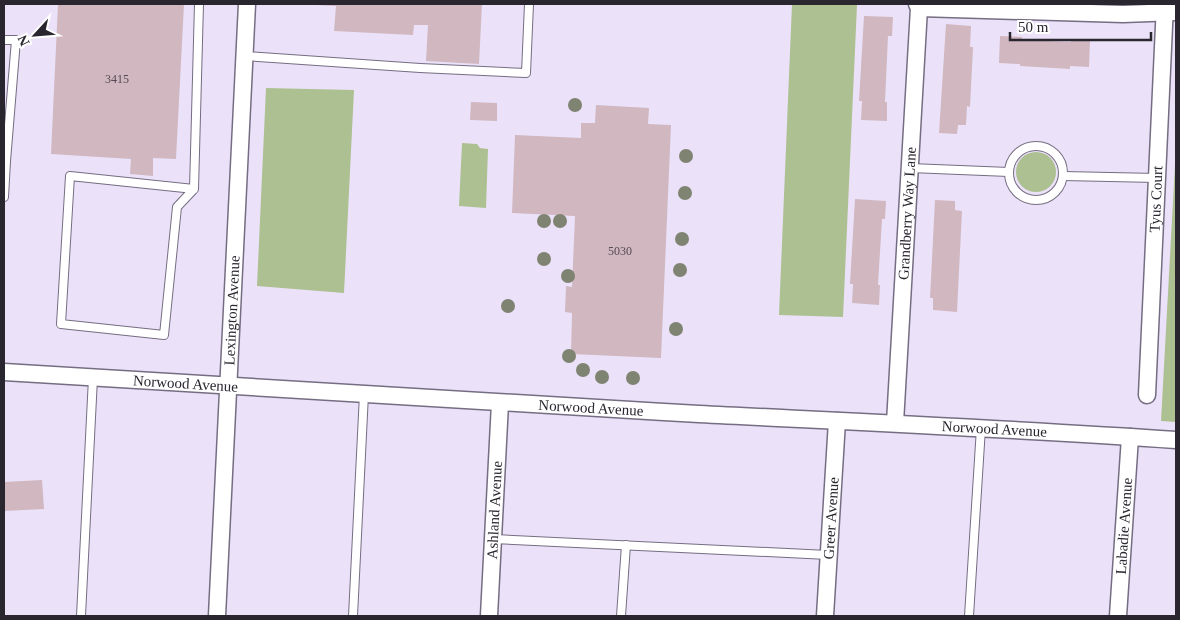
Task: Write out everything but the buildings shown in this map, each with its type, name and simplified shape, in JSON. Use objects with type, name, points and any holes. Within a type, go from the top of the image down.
[{"type":"street","name":"Lexington Avenue","points":[[217,616],[247,4]]},
{"type":"street","points":[[918,6],[1123,14],[1168,9]]},
{"type":"street","name":"Grandberry Way Lane","points":[[896,423],[918,6]]},
{"type":"street","name":"Tyus Court","points":[[1147,394],[1157,178],[1168,9]]},
{"type":"street","name":"Norwood Avenue","points":[[4,372],[500,403],[896,423],[1176,440]]},
{"type":"street","name":"Ashland Avenue","points":[[489,616],[500,403]]},
{"type":"street","name":"Greer Avenue","points":[[825,616],[837,421]]},
{"type":"street","name":"Labadie Avenue","points":[[1118,616],[1130,437]]},
{"type":"lane","points":[[194,189],[70,176],[61,324],[164,335],[177,207],[194,189],[200,4]]},
{"type":"lane","points":[[244,56],[526,73],[529,4]]},
{"type":"lane","points":[[4,40],[16,40],[5,161],[4,197]]},
{"type":"lane","points":[[1038,146],[1054,153],[1059,159],[1063,176],[1055,193],[1047,198],[1029,200],[1020,196],[1014,189],[1009,172],[1010,163],[1021,150],[1038,146]]},
{"type":"lane","points":[[910,168],[1009,172]]},
{"type":"lane","points":[[1063,176],[1157,178]]},
{"type":"lane","points":[[81,616],[94,378]]},
{"type":"lane","points":[[353,616],[364,394]]},
{"type":"lane","points":[[969,616],[981,428]]},
{"type":"lane","points":[[493,539],[828,555]]},
{"type":"lane","points":[[621,616],[626,545]]},
{"type":"green space","points":[[792,4],[857,5],[843,317],[779,315]]},
{"type":"green space","points":[[266,88],[354,90],[344,293],[257,286]]},
{"type":"green space","points":[[462,143],[477,144],[480,148],[488,149],[486,208],[459,206]]},
{"type":"green space","points":[[1176,146],[1176,422],[1161,421]]},
{"type":"green space","points":[[1032,152],[1040,152],[1047,155],[1053,161],[1056,172],[1053,183],[1047,189],[1040,192],[1032,192],[1025,189],[1019,183],[1016,176],[1016,168],[1019,161],[1025,155]]}]
